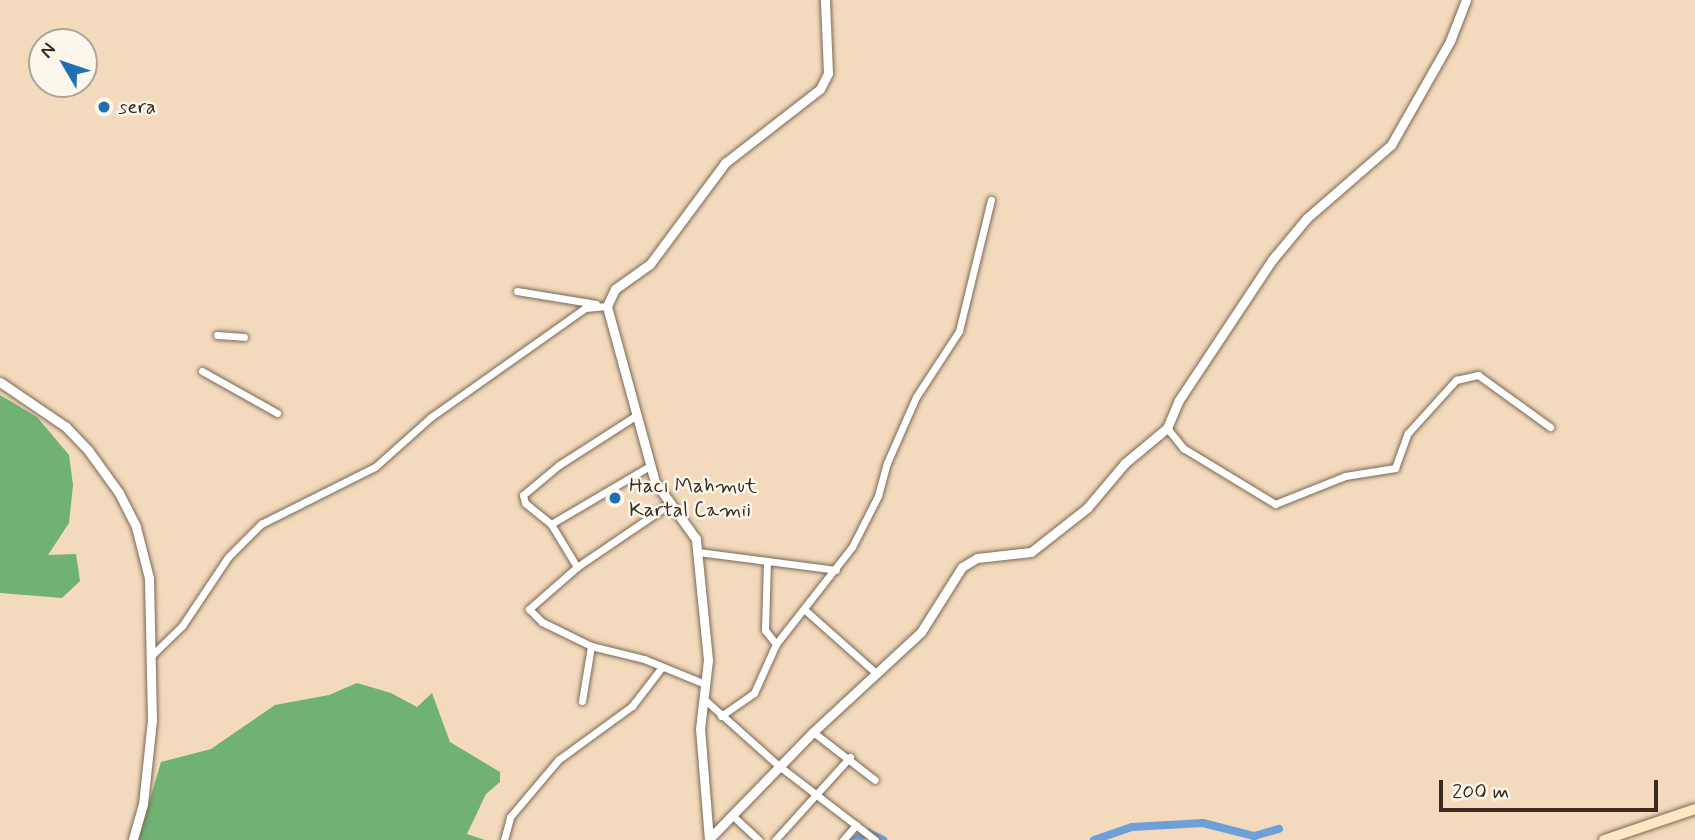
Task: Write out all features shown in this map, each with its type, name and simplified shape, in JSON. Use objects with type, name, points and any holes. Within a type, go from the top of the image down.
[{"type":"main road","points":[[1604,840],[1695,809]]},
{"type":"street","points":[[709,840],[700,729],[705,684],[705,624],[696,539],[650,466],[607,306],[615,289],[650,264],[704,185],[725,163],[820,89],[828,73],[825,0]]},
{"type":"street","points":[[709,840],[813,732],[921,632],[962,567],[977,558],[1031,552],[1087,508],[1125,463],[1167,428],[1178,400],[1272,260],[1307,218],[1391,145],[1450,41],[1466,0]]},
{"type":"street","points":[[721,716],[754,693],[776,644],[836,570],[877,496],[887,463],[916,397],[958,331],[991,200]]},
{"type":"street","points":[[517,291],[607,306]]},
{"type":"street","points":[[151,656],[182,626],[228,557],[261,524],[374,467],[431,417],[585,308],[607,306]]},
{"type":"street","points":[[217,335],[244,337]]},
{"type":"street","points":[[202,372],[277,413]]},
{"type":"street","points":[[1167,428],[1183,448],[1275,504],[1345,476],[1395,468],[1408,433],[1456,380],[1478,375],[1550,427]]},
{"type":"street","points":[[0,382],[66,427],[119,493],[136,527],[149,578],[152,720],[143,804],[133,840]]},
{"type":"street","points":[[577,567],[551,524],[526,503],[523,495],[559,465],[637,415]]},
{"type":"street","points":[[551,524],[650,466]]},
{"type":"street","points":[[671,503],[577,567],[529,609],[542,622],[591,646],[662,667],[705,684]]},
{"type":"street","points":[[698,552],[836,570]]},
{"type":"street","points":[[767,561],[765,630],[776,644]]},
{"type":"street","points":[[805,610],[876,673]]},
{"type":"street","points":[[583,701],[591,646]]},
{"type":"street","points":[[504,840],[510,817],[558,760],[632,706],[662,667]]},
{"type":"street","points":[[704,699],[779,766],[875,840]]},
{"type":"street","points":[[813,732],[850,757],[875,780]]},
{"type":"street","points":[[775,840],[850,757]]},
{"type":"street","points":[[733,817],[759,840]]},
{"type":"street","points":[[843,840],[856,825]]},
{"type":"green space","points":[[0,395],[37,417],[69,455],[73,485],[69,523],[48,555],[76,554],[80,581],[62,598],[0,593]]},
{"type":"green space","points":[[357,683],[391,693],[417,707],[432,693],[450,742],[500,772],[500,782],[486,794],[467,834],[485,840],[138,840],[161,762],[211,749],[275,705],[329,695]]},
{"type":"waterway","points":[[1094,840],[1132,827],[1203,823],[1254,836],[1279,829]]},
{"type":"waterway","points":[[854,840],[868,833],[883,840]]},
{"type":"place","name":"sera","points":[[104,107]]},
{"type":"place","name":"Hacı Mahmut Kartal Camii","points":[[615,498]]}]
